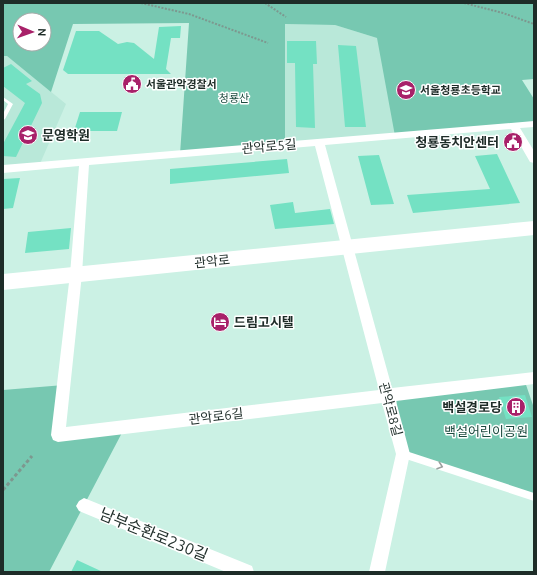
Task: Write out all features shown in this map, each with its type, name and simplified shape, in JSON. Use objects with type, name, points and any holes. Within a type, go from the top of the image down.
[{"type":"main road","name":"관악로","points":[[3,282],[534,228]]},
{"type":"street","name":"관악로5길","points":[[3,168],[534,124]]},
{"type":"street","points":[[514,126],[534,160]]},
{"type":"street","points":[[319,142],[348,247]]},
{"type":"street","points":[[76,274],[84,162]]},
{"type":"street","name":"관악로8길","points":[[348,247],[403,454],[377,572]]},
{"type":"street","name":"관악로6길","points":[[76,274],[58,435],[534,378]]},
{"type":"street","name":"남부순환로230길","points":[[84,506],[246,572]]},
{"type":"lane","points":[[3,98],[11,104],[3,118]]},
{"type":"lane","points":[[403,454],[534,498]]},
{"type":"path","points":[[141,3],[189,14],[268,43]]},
{"type":"path","points":[[265,3],[286,17]]},
{"type":"path","points":[[464,3],[503,13],[534,24]]},
{"type":"path","points":[[3,490],[32,456]]},
{"type":"shaded area","name":"서울청룡초등학교","points":[[284,24],[335,25],[377,38],[534,99],[534,124],[285,145]]},
{"type":"shaded area","name":"문영학원","points":[[3,56],[7,56],[66,104],[39,166],[3,169]]},
{"type":"green space","name":"청룡산","points":[[3,3],[534,3],[534,79],[522,80],[534,99],[534,124],[395,136],[377,38],[335,25],[285,24],[285,145],[180,154],[189,23],[73,24],[51,92],[7,56],[3,56]]},
{"type":"green space","name":"백설어린이공원","points":[[524,379],[534,408],[534,497],[403,454],[388,395]]},
{"type":"green space","points":[[64,385],[59,435],[125,427],[49,572],[3,572],[3,390]]},
{"type":"building","points":[[181,26],[180,38],[171,38],[166,69],[171,74],[68,74],[63,70],[76,31],[99,31],[118,44],[127,42],[134,43],[154,59],[159,27]]},
{"type":"building","points":[[287,41],[316,41],[317,64],[313,64],[315,128],[296,127],[295,63],[287,63]]},
{"type":"building","points":[[338,45],[356,46],[366,127],[345,127]]},
{"type":"building","points":[[11,64],[32,81],[26,84],[40,94],[42,103],[16,157],[3,156],[3,144],[25,103],[3,86],[3,68]]},
{"type":"building","points":[[80,112],[122,112],[117,131],[74,131]]},
{"type":"building","points":[[497,154],[520,203],[413,213],[407,195],[490,189],[475,156]]},
{"type":"building","points":[[379,155],[394,204],[371,205],[358,156]]},
{"type":"building","points":[[287,159],[289,173],[170,184],[170,169]]},
{"type":"building","points":[[20,178],[13,208],[3,209],[3,179]]},
{"type":"building","points":[[293,202],[295,213],[330,209],[334,224],[275,229],[270,205]]},
{"type":"building","points":[[71,228],[69,249],[25,253],[28,232]]},
{"type":"building","name":"백설경로당","points":[[525,395],[532,417],[506,419],[499,397]]},
{"type":"building","points":[[77,560],[103,572],[71,572]]},
{"type":"place","name":"서울관악경찰서","points":[[132,84]]},
{"type":"place","name":"서울청룡초등학교","points":[[406,90]]},
{"type":"place","name":"문영학원","points":[[28,135]]},
{"type":"place","name":"청룡동치안센터","points":[[513,142]]},
{"type":"place","name":"드림고시텔","points":[[220,322]]},
{"type":"place","name":"백설경로당","points":[[516,407]]}]
